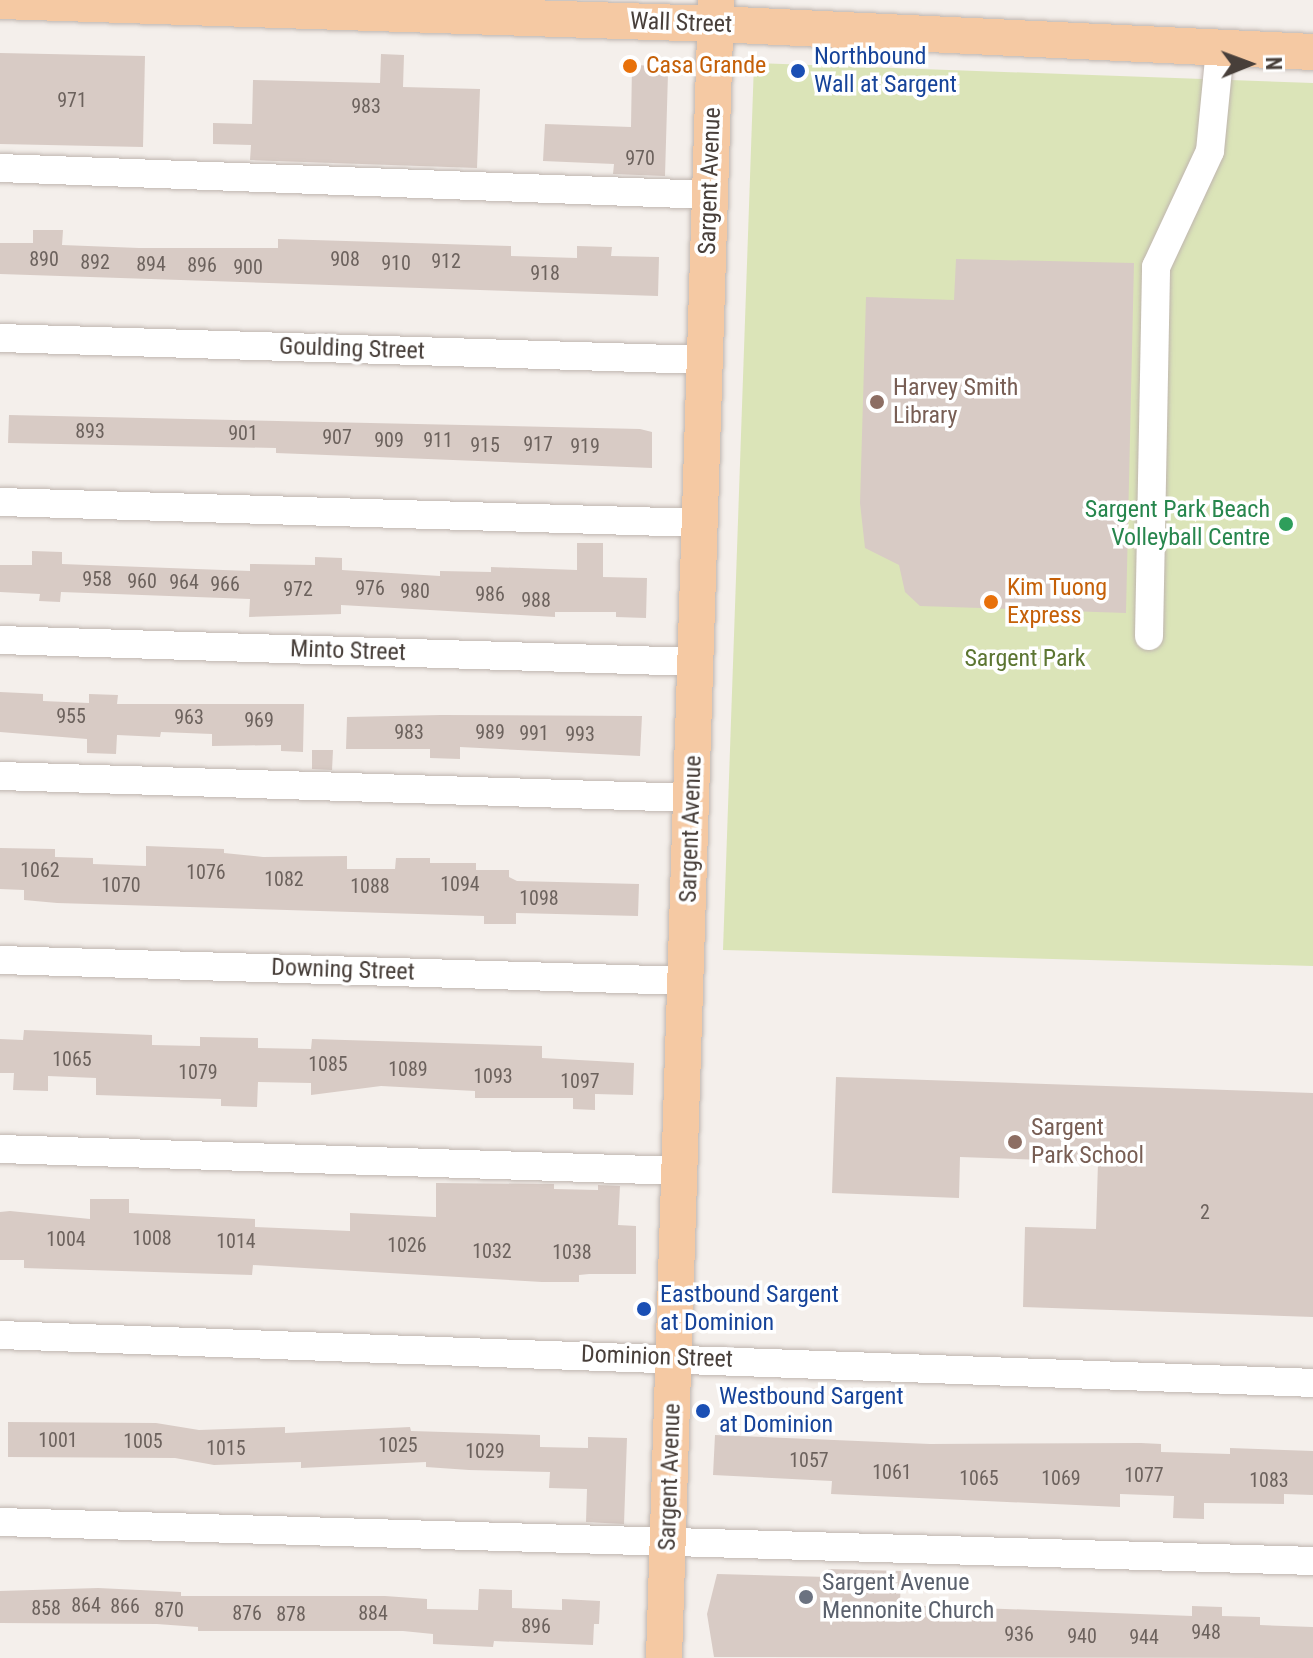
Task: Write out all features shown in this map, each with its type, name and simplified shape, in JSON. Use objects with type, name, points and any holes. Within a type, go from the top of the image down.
[{"type":"main road","name":"Wall Street","points":[[0,1],[716,12],[1220,49],[1313,52]]},
{"type":"main road","name":"Sargent Avenue","points":[[664,1658],[716,12]]},
{"type":"street","points":[[1149,636],[1156,267],[1210,151],[1220,49]]},
{"type":"street","points":[[0,168],[710,195]]},
{"type":"street","name":"Goulding Street","points":[[0,338],[705,360]]},
{"type":"street","points":[[0,502],[701,523]]},
{"type":"street","name":"Minto Street","points":[[0,640],[696,662]]},
{"type":"street","points":[[0,776],[692,798]]},
{"type":"street","name":"Downing Street","points":[[0,960],[687,981]]},
{"type":"street","points":[[0,1149],[681,1171]]},
{"type":"street","name":"Dominion Street","points":[[0,1335],[1313,1383]]},
{"type":"street","points":[[0,1522],[1313,1561]]},
{"type":"green space","name":"Sargent Park","points":[[754,63],[1313,83],[1313,966],[723,950]]},
{"type":"building","points":[[0,53],[145,56],[143,147],[0,144]]},
{"type":"building","points":[[381,54],[404,55],[403,87],[480,89],[477,168],[250,160],[251,145],[213,144],[213,123],[252,124],[253,80],[380,83]]},
{"type":"building","points":[[632,65],[660,66],[660,73],[668,73],[665,176],[613,174],[614,164],[543,161],[545,124],[631,127]]},
{"type":"building","points":[[33,230],[63,230],[62,245],[139,248],[278,248],[278,239],[511,246],[511,256],[577,258],[577,246],[612,247],[611,256],[659,257],[658,296],[0,274],[0,243],[33,243]]},
{"type":"building","points":[[956,259],[1134,263],[1126,613],[920,606],[905,592],[899,565],[865,548],[860,503],[866,297],[954,300]]},
{"type":"building","points":[[9,415],[640,429],[652,432],[652,468],[276,453],[276,448],[8,443]]},
{"type":"building","points":[[577,543],[603,543],[603,577],[647,578],[646,618],[616,617],[616,612],[555,612],[555,617],[341,605],[341,614],[249,617],[250,599],[61,592],[60,602],[39,601],[40,594],[0,592],[0,565],[32,565],[32,551],[62,552],[62,564],[250,571],[250,564],[315,565],[315,557],[342,558],[342,570],[440,576],[440,571],[491,572],[491,567],[577,570]]},
{"type":"building","points":[[0,692],[43,694],[43,701],[89,703],[89,694],[118,695],[117,704],[304,704],[303,752],[281,751],[281,745],[212,746],[212,734],[161,732],[160,737],[117,735],[116,754],[87,753],[87,739],[0,732]]},
{"type":"building","points":[[642,716],[640,756],[460,747],[460,759],[430,758],[430,749],[346,749],[347,717]]},
{"type":"building","points":[[312,750],[333,750],[332,770],[312,769]]},
{"type":"building","points":[[146,846],[224,849],[224,853],[263,857],[347,856],[347,869],[395,869],[396,858],[430,858],[430,863],[476,863],[476,870],[509,870],[509,877],[517,881],[639,884],[638,916],[516,913],[516,924],[484,924],[484,916],[57,903],[24,900],[24,890],[0,889],[0,848],[55,849],[55,857],[93,858],[93,864],[146,866]]},
{"type":"building","points":[[24,1030],[152,1035],[152,1045],[200,1046],[200,1037],[258,1038],[258,1048],[311,1049],[312,1039],[542,1046],[542,1058],[634,1063],[633,1095],[595,1094],[595,1110],[573,1109],[573,1098],[475,1098],[475,1091],[381,1086],[311,1095],[311,1083],[258,1082],[257,1107],[221,1106],[221,1099],[96,1095],[96,1078],[48,1076],[48,1091],[13,1090],[14,1073],[0,1073],[0,1039],[23,1040]]},
{"type":"building","points":[[836,1077],[1313,1093],[1313,1317],[1023,1307],[1025,1227],[1096,1229],[1098,1162],[960,1157],[959,1198],[832,1193]]},
{"type":"building","points":[[436,1183],[554,1184],[554,1189],[598,1190],[598,1185],[620,1186],[618,1225],[636,1226],[636,1274],[589,1274],[579,1275],[579,1282],[542,1282],[253,1265],[252,1275],[24,1268],[24,1260],[0,1260],[0,1212],[90,1219],[90,1199],[129,1199],[129,1213],[255,1219],[255,1227],[350,1231],[350,1213],[436,1217]]},
{"type":"building","points":[[8,1422],[156,1423],[199,1430],[285,1427],[285,1433],[410,1427],[411,1431],[540,1435],[540,1447],[588,1448],[588,1437],[627,1438],[624,1524],[586,1522],[587,1489],[549,1488],[550,1472],[426,1467],[426,1462],[301,1468],[301,1462],[214,1465],[175,1458],[8,1457]]},
{"type":"building","points":[[715,1435],[930,1444],[1141,1443],[1161,1444],[1161,1452],[1230,1454],[1230,1448],[1313,1451],[1313,1495],[1284,1494],[1284,1504],[1204,1503],[1204,1519],[1173,1518],[1174,1496],[1120,1494],[1120,1507],[831,1494],[832,1481],[713,1475]]},
{"type":"building","points":[[828,1569],[901,1571],[900,1605],[1192,1616],[1192,1606],[1222,1607],[1222,1616],[1260,1617],[1260,1625],[1313,1627],[1313,1658],[714,1657],[707,1614],[717,1574],[828,1577]]},
{"type":"building","points":[[98,1588],[181,1592],[181,1596],[385,1596],[427,1599],[427,1609],[478,1610],[479,1589],[512,1590],[512,1608],[562,1610],[562,1599],[600,1601],[599,1624],[594,1624],[593,1645],[494,1641],[493,1647],[433,1644],[433,1634],[403,1631],[198,1631],[198,1627],[157,1624],[0,1623],[0,1591]]},
{"type":"place","name":"Casa Grande","points":[[630,66]]},
{"type":"place","name":"Northbound Wall at Sargent","points":[[798,71]]},
{"type":"place","name":"Harvey Smith Library","points":[[877,402]]},
{"type":"place","name":"Sargent Park Beach Volleyball Centre","points":[[1286,524]]},
{"type":"place","name":"Kim Tuong Express","points":[[991,602]]},
{"type":"place","name":"Sargent Park School","points":[[1015,1142]]},
{"type":"place","name":"Eastbound Sargent at Dominion","points":[[644,1309]]},
{"type":"place","name":"Westbound Sargent at Dominion","points":[[703,1411]]},
{"type":"place","name":"Sargent Avenue Mennonite Church","points":[[806,1597]]}]
